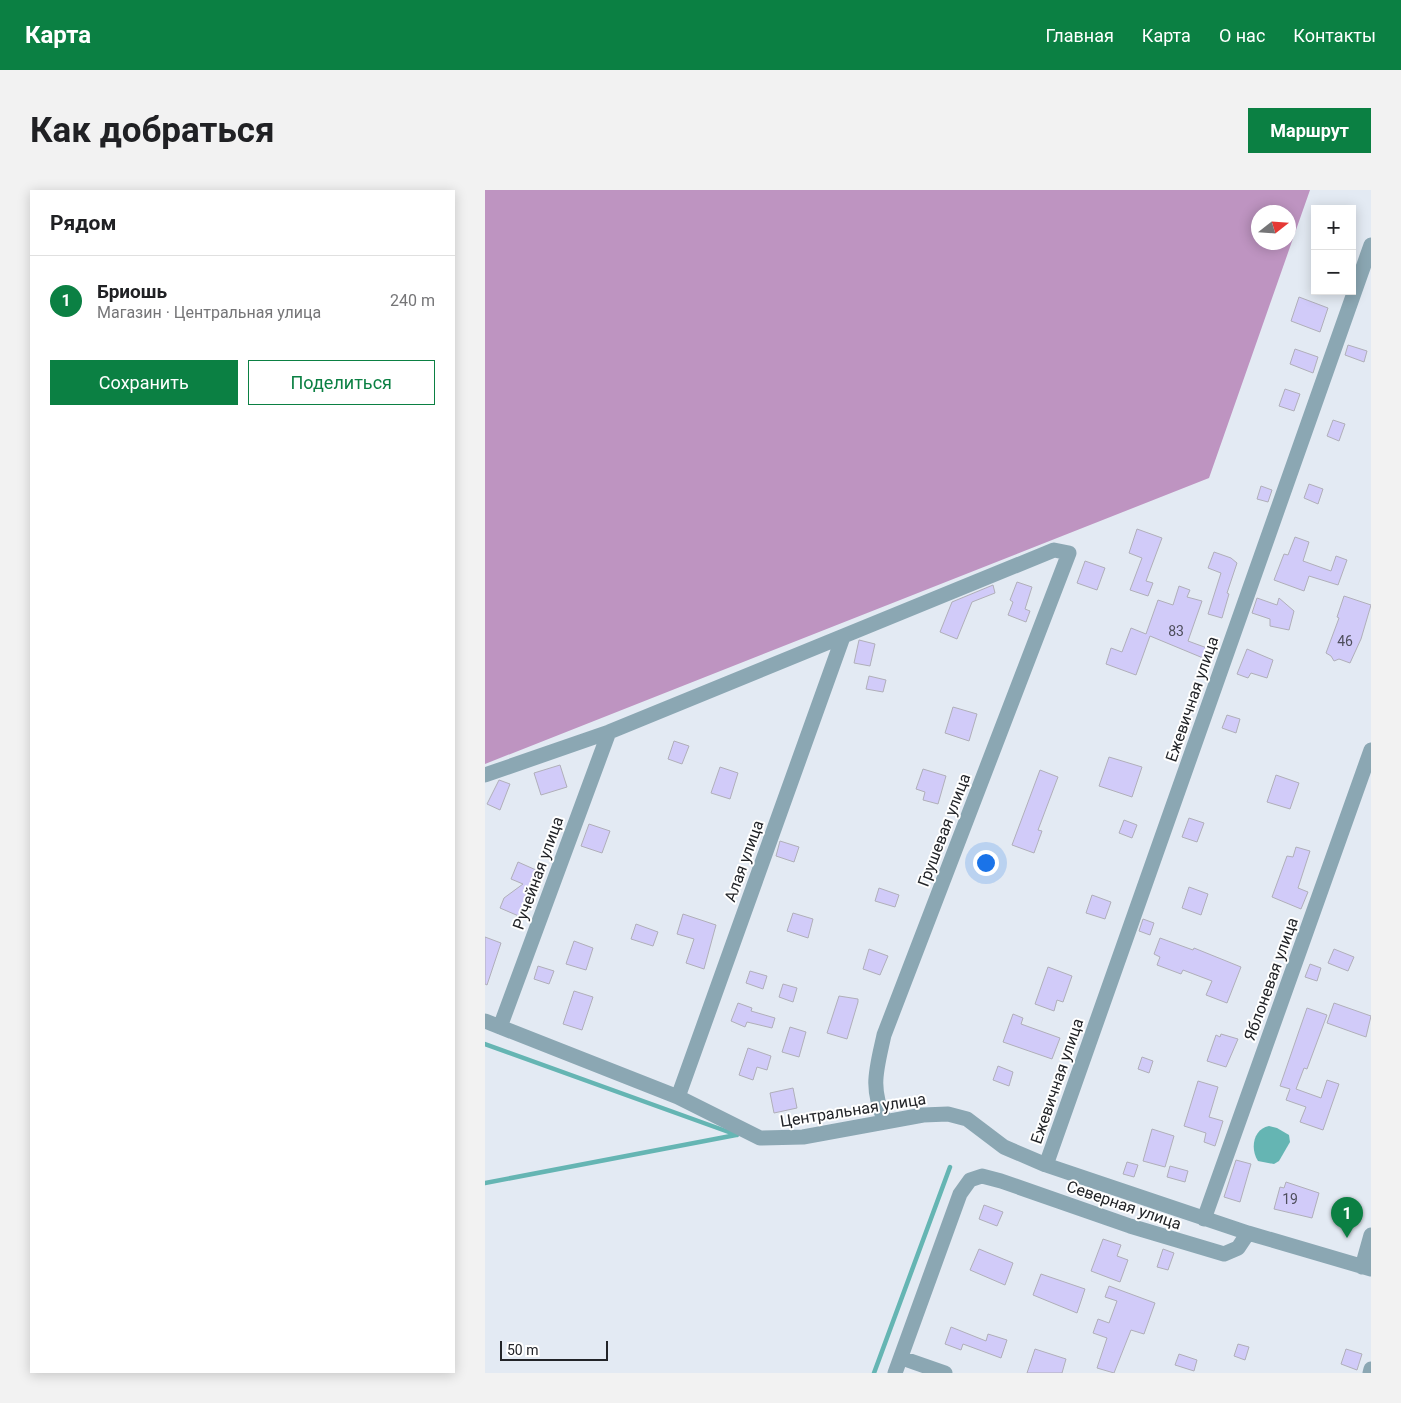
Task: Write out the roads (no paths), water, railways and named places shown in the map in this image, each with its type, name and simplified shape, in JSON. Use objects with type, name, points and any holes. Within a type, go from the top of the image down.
[{"type":"street","name":"Ежевичная улица","points":[[1046,1165],[1371,244]]},
{"type":"street","name":"Грушевая улица","points":[[843,637],[1054,550],[1069,553],[883,1035],[874,1084],[878,1106],[885,1122]]},
{"type":"street","points":[[485,775],[609,732],[843,637]]},
{"type":"street","name":"Алая улица","points":[[678,1097],[843,637]]},
{"type":"street","name":"Ручейная улица","points":[[501,1026],[609,732]]},
{"type":"street","name":"Яблоневая улица","points":[[1204,1218],[1371,750]]},
{"type":"street","name":"Центральная улица","points":[[485,1021],[678,1097],[759,1138],[803,1137],[885,1122],[948,1114],[967,1119],[1004,1147],[1046,1165],[1248,1234],[1366,1268]]},
{"type":"street","name":"Северная улица","points":[[902,1358],[961,1194],[969,1180],[982,1176],[1207,1251],[1224,1254],[1239,1248],[1248,1234]]},
{"type":"street","points":[[1366,1268],[1371,1234]]},
{"type":"street","points":[[895,1373],[902,1358],[945,1373]]},
{"type":"street","points":[[1370,1373],[1371,1369]]},
{"type":"waterway","points":[[485,1044],[737,1135]]},
{"type":"waterway","points":[[485,1183],[736,1135]]},
{"type":"waterway","points":[[874,1373],[950,1167]]},
{"type":"place","name":"Бриошь","points":[[1347,1238]]}]
